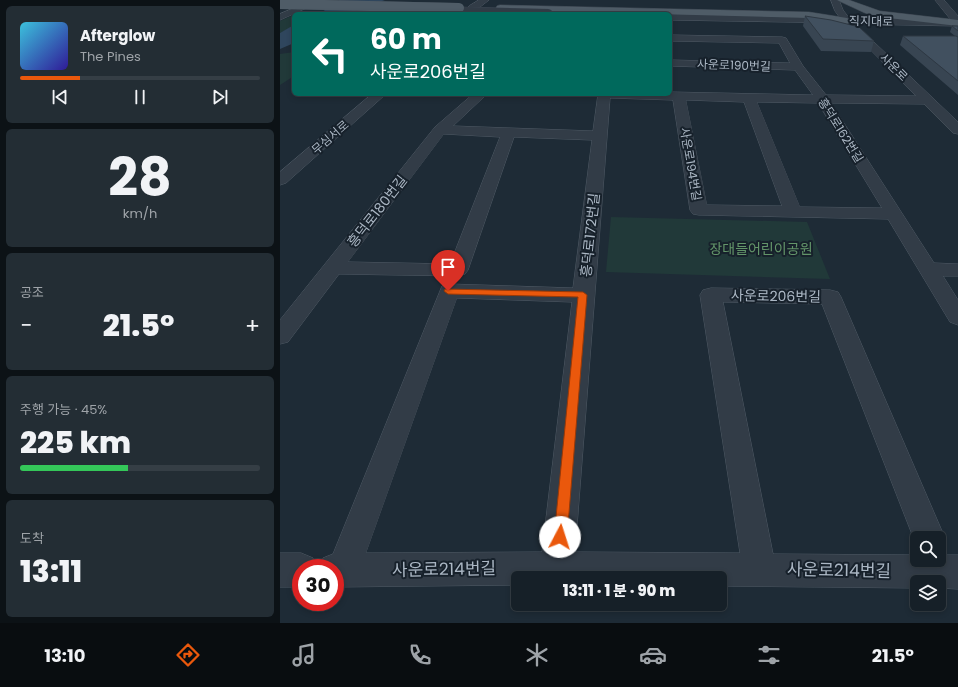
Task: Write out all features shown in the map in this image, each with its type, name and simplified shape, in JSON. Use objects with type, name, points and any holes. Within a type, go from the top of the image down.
[{"type":"main road","points":[[841,0],[880,14],[958,23]]},
{"type":"main road","points":[[280,4],[458,8],[469,11],[570,12]]},
{"type":"main road","points":[[280,11],[317,12]]},
{"type":"main road","points":[[672,13],[814,24],[847,20]]},
{"type":"street","points":[[280,17],[320,0]]},
{"type":"street","points":[[469,11],[485,0]]},
{"type":"street","name":"사운로","points":[[835,0],[839,11],[847,20],[958,130]]},
{"type":"street","points":[[939,0],[958,23]]},
{"type":"street","points":[[280,8],[459,12]]},
{"type":"street","points":[[947,10],[958,10]]},
{"type":"street","name":"직지대로","points":[[672,13],[783,20],[958,23]]},
{"type":"street","name":"흥덕로162번길","points":[[672,38],[782,40],[798,67],[822,99],[958,317]]},
{"type":"street","name":"사운로190번길","points":[[672,64],[798,67]]},
{"type":"street","name":"무심서로","points":[[280,180],[378,96]]},
{"type":"street","name":"흥덕로180번길","points":[[280,336],[440,130],[480,96]]},
{"type":"street","name":"흥덕로172번길","points":[[557,568],[583,295],[605,96]]},
{"type":"street","points":[[672,96],[927,100]]},
{"type":"street","name":"사운로194번길","points":[[679,96],[699,210],[893,214]]},
{"type":"street","points":[[749,98],[793,212]]},
{"type":"street","points":[[440,130],[601,136]]},
{"type":"street","points":[[333,268],[458,270],[509,132]]},
{"type":"street","points":[[928,270],[958,270]]},
{"type":"street","name":"사운로214번길","points":[[344,560],[448,291],[583,295]]},
{"type":"street","name":"사운로206번길","points":[[760,569],[711,295],[830,297],[926,531]]},
{"type":"street","name":"사운로214번길","points":[[344,570],[557,568],[946,568]]},
{"type":"street","points":[[280,570],[292,570]]},
{"type":"green space","points":[[292,16],[292,27],[280,33],[280,21]]},
{"type":"green space","points":[[292,52],[292,77],[280,85],[280,54]]},
{"type":"green space","name":"장대들어린이공원","points":[[611,217],[807,222],[830,279],[606,272]]},
{"type":"water","points":[[340,0],[385,0],[352,12],[322,12]]},
{"type":"water","points":[[292,26],[292,44],[280,49],[280,33]]},
{"type":"building","points":[[805,16],[831,20],[859,27],[874,41],[823,39]]},
{"type":"building","points":[[952,26],[958,26],[958,31]]},
{"type":"building","points":[[903,36],[958,37],[958,81]]},
{"type":"route","points":[[448,291],[583,295],[560,537]]}]
